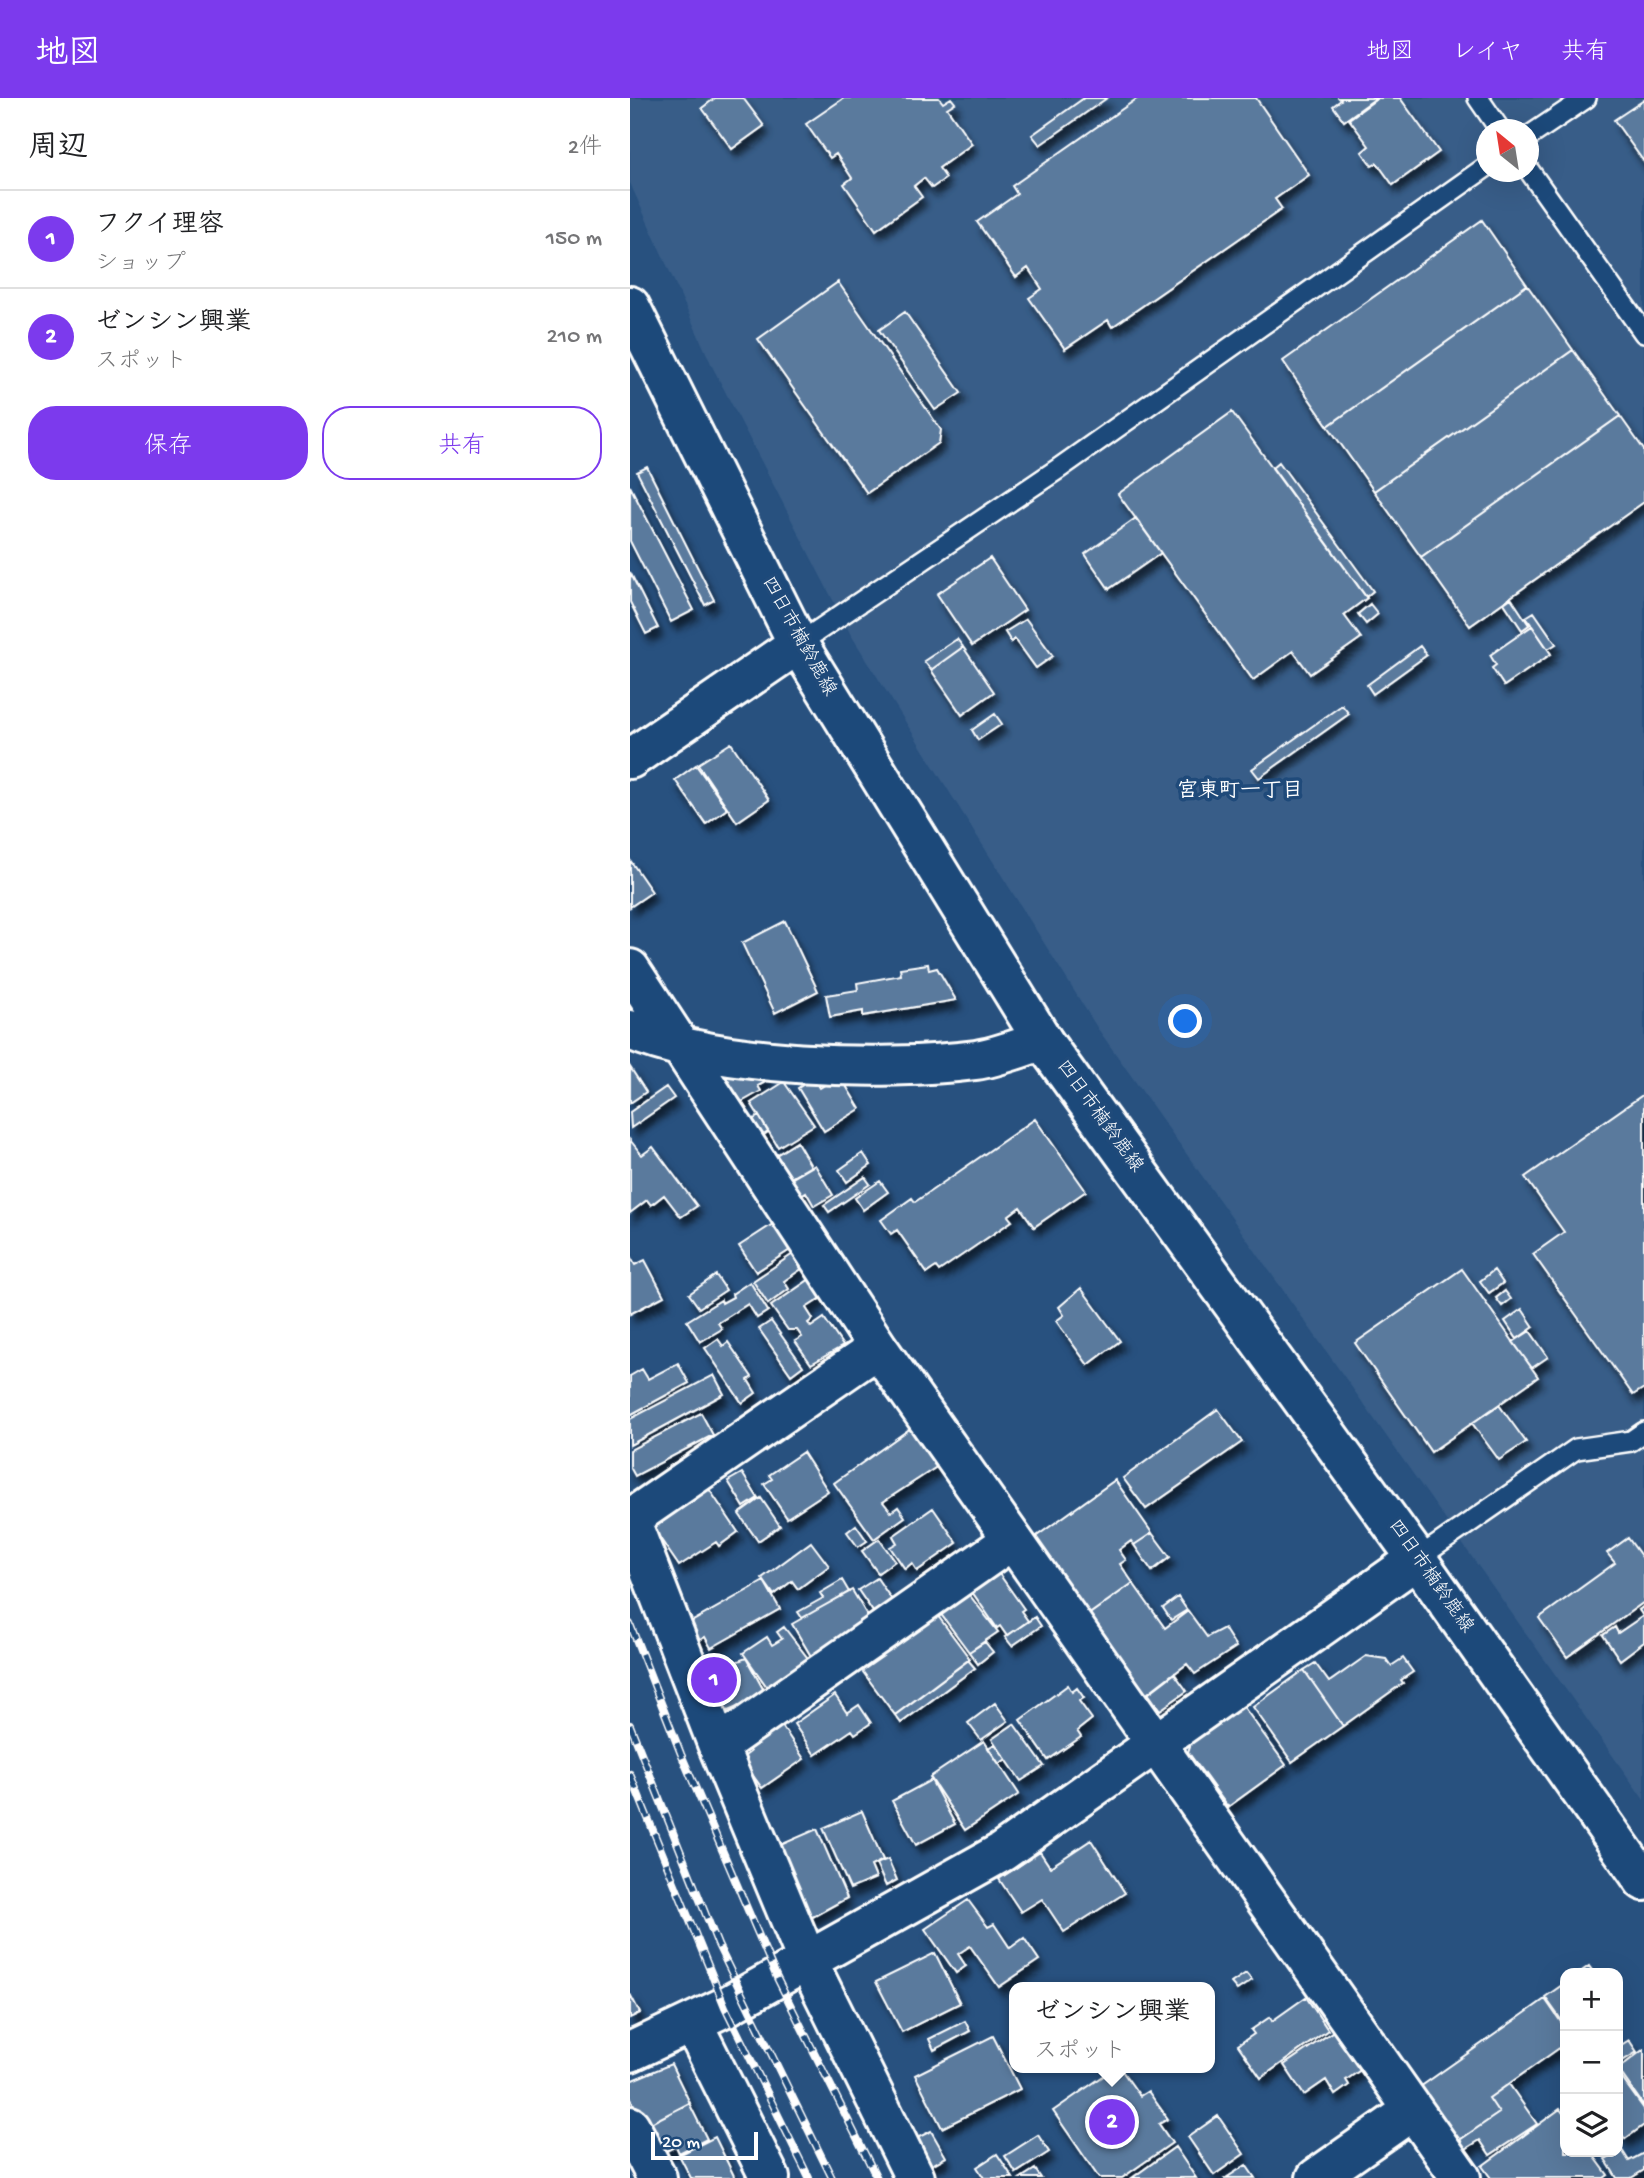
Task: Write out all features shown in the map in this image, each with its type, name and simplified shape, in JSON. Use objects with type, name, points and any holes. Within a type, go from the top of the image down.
[{"type":"street","name":"四日市楠鈴鹿線","points":[[630,306],[798,643],[1043,1041],[1417,1559],[1644,1881]]},
{"type":"street","points":[[630,759],[798,643]]},
{"type":"street","points":[[630,969],[878,1348],[1461,2178]]},
{"type":"street","points":[[630,1030],[679,1047],[766,1059],[909,1065],[978,1060],[1043,1041]]},
{"type":"street","points":[[878,1348],[630,1519],[718,1746],[807,1960],[915,2178]]},
{"type":"street","points":[[718,1746],[1012,1540]]},
{"type":"street","points":[[630,2052],[709,2016],[1002,1852],[1417,1559]]},
{"type":"street","points":[[709,2016],[770,2178]]},
{"type":"street","points":[[1316,2178],[1413,2110]]},
{"type":"street","points":[[630,2126],[657,2178]]},
{"type":"lane","points":[[1479,98],[1493,119]]},
{"type":"lane","points":[[1539,130],[1586,98]]},
{"type":"lane","points":[[798,643],[1070,461],[1476,174]]},
{"type":"lane","points":[[1537,182],[1644,333]]},
{"type":"lane","points":[[1417,1559],[1576,1449],[1631,1441],[1644,1432]]},
{"type":"shaded area","points":[[630,98],[1644,98],[1644,1800],[1098,1029],[851,635],[713,368],[630,183]]},
{"type":"building","points":[[715,98],[743,98],[764,126],[732,149],[702,108]]},
{"type":"building","points":[[844,98],[939,98],[943,103],[951,98],[955,103],[947,108],[972,144],[939,168],[946,178],[932,188],[924,178],[914,186],[922,197],[876,230],[844,184],[852,178],[836,154],[830,158],[806,124]]},
{"type":"building","points":[[1084,98],[1107,98],[1040,145],[1032,135]]},
{"type":"building","points":[[1138,98],[1256,98],[1309,175],[1275,199],[1282,209],[1112,327],[1108,320],[1065,349],[1029,298],[1042,289],[1028,268],[1016,277],[977,222],[1017,194],[1012,186]]},
{"type":"building","points":[[1339,98],[1376,98],[1344,121],[1333,106],[1341,100]]},
{"type":"building","points":[[1378,98],[1400,98],[1439,152],[1393,185],[1377,163],[1372,166],[1362,152],[1369,146],[1349,119]]},
{"type":"building","points":[[1644,100],[1644,162],[1614,120]]},
{"type":"building","points":[[1482,220],[1527,285],[1328,426],[1283,361]]},
{"type":"building","points":[[838,282],[941,430],[939,443],[867,493],[758,339]]},
{"type":"building","points":[[1527,285],[1573,350],[1374,491],[1328,426]]},
{"type":"building","points":[[905,312],[961,393],[935,410],[879,330]]},
{"type":"building","points":[[1573,350],[1620,416],[1421,557],[1374,491]]},
{"type":"building","points":[[1232,412],[1367,598],[1344,615],[1361,638],[1310,674],[1293,651],[1253,680],[1118,494]]},
{"type":"building","points":[[1620,416],[1644,450],[1644,502],[1470,626],[1421,557]]},
{"type":"building","points":[[1279,462],[1373,591],[1366,597],[1272,468]]},
{"type":"building","points":[[647,467],[714,600],[705,605],[637,472]]},
{"type":"building","points":[[630,486],[694,610],[671,622],[630,541]]},
{"type":"building","points":[[1136,518],[1161,553],[1109,589],[1085,554]]},
{"type":"building","points":[[990,558],[1025,610],[972,646],[937,594]]},
{"type":"building","points":[[630,572],[658,628],[646,634],[630,602]]},
{"type":"building","points":[[1511,598],[1529,625],[1522,630],[1504,603]]},
{"type":"building","points":[[1370,604],[1378,614],[1366,624],[1358,614]]},
{"type":"building","points":[[1534,612],[1556,644],[1548,649],[1526,617]]},
{"type":"building","points":[[1026,619],[1053,656],[1036,668],[1015,639],[1011,642],[1005,632]]},
{"type":"building","points":[[1532,626],[1551,654],[1504,686],[1492,668],[1496,665],[1490,655]]},
{"type":"building","points":[[957,639],[963,647],[931,670],[924,661]]},
{"type":"building","points":[[1420,646],[1427,655],[1373,694],[1367,685]]},
{"type":"building","points":[[963,647],[994,692],[962,715],[931,670]]},
{"type":"building","points":[[1342,705],[1349,714],[1259,778],[1252,769]]},
{"type":"building","points":[[995,714],[1002,724],[978,740],[972,730]]},
{"type":"building","points":[[731,743],[769,800],[737,822],[698,764]]},
{"type":"building","points":[[696,765],[727,809],[706,824],[675,780]]},
{"type":"building","points":[[630,860],[652,892],[630,907]]},
{"type":"building","points":[[785,921],[818,991],[775,1013],[742,943]]},
{"type":"building","points":[[928,964],[929,970],[937,968],[956,1000],[863,1016],[863,1011],[830,1017],[826,995],[858,990],[857,983],[901,975],[900,968]]},
{"type":"building","points":[[745,1066],[752,1078],[764,1071],[769,1080],[758,1086],[761,1091],[738,1104],[724,1078]]},
{"type":"building","points":[[630,1067],[646,1092],[630,1103]]},
{"type":"building","points":[[840,1076],[860,1109],[824,1131],[798,1088],[814,1078],[820,1088]]},
{"type":"building","points":[[784,1082],[814,1125],[778,1147],[751,1103]]},
{"type":"building","points":[[666,1087],[674,1098],[631,1128],[630,1112]]},
{"type":"building","points":[[1644,1094],[1644,1388],[1633,1395],[1533,1254],[1564,1232],[1525,1177]]},
{"type":"building","points":[[759,1116],[768,1132],[762,1136],[752,1120]]},
{"type":"building","points":[[1035,1119],[1086,1191],[1034,1227],[1020,1207],[1008,1216],[1012,1221],[939,1271],[936,1267],[927,1273],[897,1230],[891,1234],[881,1220],[912,1198],[915,1202]]},
{"type":"building","points":[[630,1140],[642,1155],[653,1147],[697,1206],[681,1217],[664,1195],[651,1205],[647,1200],[630,1213]]},
{"type":"building","points":[[797,1142],[811,1166],[787,1180],[773,1157]]},
{"type":"building","points":[[863,1153],[871,1165],[847,1182],[839,1170]]},
{"type":"building","points":[[815,1165],[833,1195],[814,1206],[806,1192],[801,1195],[791,1179]]},
{"type":"building","points":[[865,1177],[870,1184],[829,1212],[824,1205]]},
{"type":"building","points":[[880,1181],[888,1192],[863,1210],[855,1198]]},
{"type":"building","points":[[773,1224],[790,1250],[756,1272],[739,1246]]},
{"type":"building","points":[[793,1254],[803,1268],[784,1281],[789,1289],[768,1304],[753,1281]]},
{"type":"building","points":[[630,1256],[635,1265],[645,1260],[664,1296],[630,1314]]},
{"type":"building","points":[[1462,1269],[1538,1377],[1431,1452],[1355,1343]]},
{"type":"building","points":[[1494,1270],[1503,1283],[1489,1293],[1480,1281]]},
{"type":"building","points":[[716,1275],[726,1290],[699,1308],[689,1294]]},
{"type":"building","points":[[810,1279],[823,1297],[806,1308],[813,1319],[808,1323],[811,1327],[824,1318],[843,1346],[811,1364],[795,1341],[802,1337],[797,1330],[788,1330],[771,1306]]},
{"type":"building","points":[[750,1282],[768,1311],[757,1318],[748,1304],[718,1323],[722,1329],[700,1342],[687,1321],[721,1300],[722,1303],[733,1297],[732,1294]]},
{"type":"building","points":[[1081,1288],[1120,1341],[1088,1365],[1056,1321],[1064,1315],[1059,1307]]},
{"type":"building","points":[[1505,1291],[1511,1299],[1502,1306],[1496,1298]]},
{"type":"building","points":[[1522,1309],[1534,1327],[1517,1339],[1505,1321]]},
{"type":"building","points":[[771,1321],[803,1366],[791,1375],[759,1329]]},
{"type":"building","points":[[1530,1331],[1548,1357],[1532,1368],[1513,1342]]},
{"type":"building","points":[[718,1339],[723,1346],[728,1342],[752,1377],[748,1380],[756,1393],[742,1403],[705,1348]]},
{"type":"building","points":[[678,1363],[689,1383],[630,1415],[630,1376],[642,1369],[648,1379]]},
{"type":"building","points":[[714,1375],[724,1394],[630,1445],[630,1419]]},
{"type":"building","points":[[1499,1405],[1526,1442],[1499,1460],[1472,1423]]},
{"type":"building","points":[[1218,1409],[1242,1442],[1146,1509],[1123,1478]]},
{"type":"building","points":[[701,1413],[713,1435],[635,1476],[630,1467],[630,1450]]},
{"type":"building","points":[[911,1428],[938,1466],[883,1502],[891,1512],[898,1507],[905,1517],[874,1539],[834,1483]]},
{"type":"building","points":[[803,1452],[828,1491],[787,1518],[764,1484],[772,1479],[769,1475]]},
{"type":"building","points":[[742,1473],[758,1498],[744,1507],[728,1481]]},
{"type":"building","points":[[1115,1480],[1152,1533],[1134,1545],[1131,1541],[1119,1550],[1126,1560],[1120,1564],[1133,1583],[1088,1615],[1034,1538]]},
{"type":"building","points":[[709,1489],[738,1532],[719,1546],[716,1542],[679,1566],[653,1528]]},
{"type":"building","points":[[761,1498],[780,1526],[758,1541],[739,1514]]},
{"type":"building","points":[[933,1508],[957,1543],[917,1571],[912,1563],[905,1569],[890,1547],[897,1543],[893,1536]]},
{"type":"building","points":[[856,1525],[867,1541],[858,1547],[847,1532]]},
{"type":"building","points":[[1152,1533],[1170,1557],[1152,1571],[1134,1545]]},
{"type":"building","points":[[1628,1538],[1644,1560],[1644,1602],[1567,1657],[1539,1618],[1615,1563],[1607,1553]]},
{"type":"building","points":[[879,1539],[895,1561],[878,1573],[862,1551]]},
{"type":"building","points":[[811,1542],[829,1566],[798,1589],[792,1581],[774,1595],[762,1578]]},
{"type":"building","points":[[995,1568],[1024,1609],[1021,1611],[1028,1621],[1007,1636],[1000,1626],[997,1628],[968,1586]]},
{"type":"building","points":[[877,1578],[896,1606],[878,1619],[858,1590]]},
{"type":"building","points":[[842,1580],[849,1592],[802,1618],[798,1612],[823,1598],[820,1593]]},
{"type":"building","points":[[764,1581],[780,1609],[711,1648],[705,1637],[695,1643],[686,1625]]},
{"type":"building","points":[[1133,1583],[1165,1628],[1188,1611],[1207,1637],[1224,1628],[1236,1647],[1195,1674],[1187,1664],[1145,1696],[1088,1615]]},
{"type":"building","points":[[964,1588],[998,1632],[969,1652],[940,1613]]},
{"type":"building","points":[[852,1590],[873,1625],[815,1663],[792,1624]]},
{"type":"building","points":[[1178,1597],[1187,1610],[1171,1620],[1163,1608]]},
{"type":"building","points":[[1644,1606],[1644,1642],[1620,1660],[1603,1635],[1615,1627],[1618,1633],[1643,1616],[1639,1610]]},
{"type":"building","points":[[935,1612],[970,1659],[895,1715],[860,1668]]},
{"type":"building","points":[[1035,1617],[1041,1626],[1012,1646],[1005,1637]]},
{"type":"building","points":[[784,1627],[813,1665],[772,1694],[743,1653],[767,1637],[772,1645],[782,1639],[777,1632]]},
{"type":"building","points":[[985,1642],[993,1652],[978,1664],[969,1652]]},
{"type":"building","points":[[1366,1656],[1386,1659],[1391,1666],[1403,1658],[1413,1672],[1401,1680],[1403,1683],[1343,1726],[1304,1670],[1315,1663],[1329,1682]]},
{"type":"building","points":[[746,1658],[767,1696],[744,1711],[742,1705],[723,1713],[707,1673]]},
{"type":"building","points":[[968,1660],[975,1668],[901,1723],[895,1715]]},
{"type":"building","points":[[1304,1670],[1343,1726],[1292,1762],[1253,1707]]},
{"type":"building","points":[[1174,1673],[1187,1691],[1160,1710],[1148,1693]]},
{"type":"building","points":[[1068,1685],[1072,1692],[1077,1688],[1084,1698],[1079,1701],[1092,1719],[1077,1731],[1081,1737],[1048,1760],[1020,1720]]},
{"type":"building","points":[[835,1695],[847,1713],[859,1705],[871,1723],[855,1734],[852,1730],[815,1755],[794,1724]]},
{"type":"building","points":[[995,1703],[1008,1721],[981,1740],[968,1723]]},
{"type":"building","points":[[1243,1706],[1286,1765],[1228,1807],[1188,1752],[1191,1743]]},
{"type":"building","points":[[778,1720],[804,1759],[762,1788],[741,1759],[750,1752],[745,1744]]},
{"type":"building","points":[[1014,1724],[1044,1766],[1021,1781],[992,1739]]},
{"type":"building","points":[[984,1741],[1019,1794],[965,1830],[930,1777]]},
{"type":"building","points":[[995,1744],[1006,1759],[999,1764],[988,1748]]},
{"type":"building","points":[[931,1780],[955,1824],[916,1845],[892,1801]]},
{"type":"building","points":[[862,1811],[883,1860],[871,1866],[876,1878],[850,1889],[823,1828]]},
{"type":"building","points":[[817,1829],[847,1898],[809,1919],[778,1846]]},
{"type":"building","points":[[1091,1840],[1125,1893],[1064,1932],[1042,1899],[1021,1912],[999,1879],[1040,1852],[1050,1867]]},
{"type":"building","points":[[888,1859],[897,1880],[886,1886],[876,1864]]},
{"type":"building","points":[[968,1900],[988,1927],[994,1924],[1010,1948],[1024,1938],[1039,1960],[999,1987],[970,1946],[958,1954],[966,1966],[956,1973],[925,1929]]},
{"type":"building","points":[[935,1953],[960,2003],[902,2032],[876,1982]]},
{"type":"building","points":[[1246,1973],[1252,1980],[1237,1990],[1231,1983]]},
{"type":"building","points":[[1560,1986],[1560,2018],[1545,1997]]},
{"type":"building","points":[[630,1994],[640,2013],[630,2018]]},
{"type":"building","points":[[1306,1997],[1328,2030],[1261,2078],[1238,2045],[1254,2034],[1251,2030],[1270,2017],[1272,2021]]},
{"type":"building","points":[[1545,1999],[1560,2021],[1560,2048],[1489,2098],[1499,2113],[1458,2141],[1420,2087]]},
{"type":"building","points":[[965,2021],[970,2031],[934,2050],[929,2039]]},
{"type":"building","points":[[1335,2030],[1362,2069],[1346,2080],[1349,2085],[1335,2095],[1326,2080],[1304,2095],[1284,2065]]},
{"type":"building","points":[[993,2036],[1009,2067],[1009,2073],[1012,2073],[1020,2089],[942,2128],[915,2075]]},
{"type":"building","points":[[1629,2040],[1637,2052],[1623,2061],[1623,2044]]},
{"type":"building","points":[[1644,2049],[1644,2106],[1623,2076],[1623,2065]]},
{"type":"building","points":[[671,2064],[690,2103],[645,2126],[630,2097],[630,2081]]},
{"type":"building","points":[[1108,2073],[1124,2073],[1140,2096],[1148,2091],[1168,2119],[1159,2124],[1172,2143],[1122,2178],[1099,2178],[1053,2111]]},
{"type":"building","points":[[1623,2080],[1644,2109],[1644,2125],[1625,2139]]},
{"type":"building","points":[[1509,2084],[1537,2124],[1490,2155],[1480,2140],[1464,2150],[1458,2141],[1499,2113],[1489,2098]]},
{"type":"building","points":[[689,2103],[707,2139],[679,2153],[676,2146],[659,2155],[645,2126]]},
{"type":"building","points":[[1560,2109],[1560,2157],[1595,2157],[1608,2175],[1604,2178],[1491,2178],[1482,2166]]},
{"type":"building","points":[[1218,2116],[1244,2154],[1214,2175],[1188,2137]]},
{"type":"building","points":[[931,2131],[946,2157],[928,2167],[913,2140]]},
{"type":"building","points":[[1038,2135],[1049,2152],[1016,2173],[1005,2156]]},
{"type":"building","points":[[715,2137],[735,2178],[691,2178],[679,2155]]},
{"type":"building","points":[[1175,2147],[1196,2178],[1132,2178]]},
{"type":"building","points":[[1623,2152],[1629,2161],[1644,2153],[1644,2170],[1631,2178],[1617,2178],[1605,2159],[1623,2157]]},
{"type":"building","points":[[997,2154],[1013,2178],[984,2178],[977,2167]]},
{"type":"building","points":[[1246,2165],[1255,2178],[1226,2178]]},
{"type":"building","points":[[1035,2169],[1041,2178],[1021,2178]]},
{"type":"railway","points":[[630,1624],[681,1754],[777,1978],[877,2178]]},
{"type":"railway","points":[[630,1725],[718,1945],[832,2178]]},
{"type":"railway","points":[[630,1774],[725,2007],[809,2178]]},
{"type":"place","name":"フクイ理容","points":[[714,1680]]},
{"type":"place","name":"ゼンシン興業","points":[[1112,2122]]},
{"type":"district","name":"宮東町一丁目","points":[[1240,792]]}]
